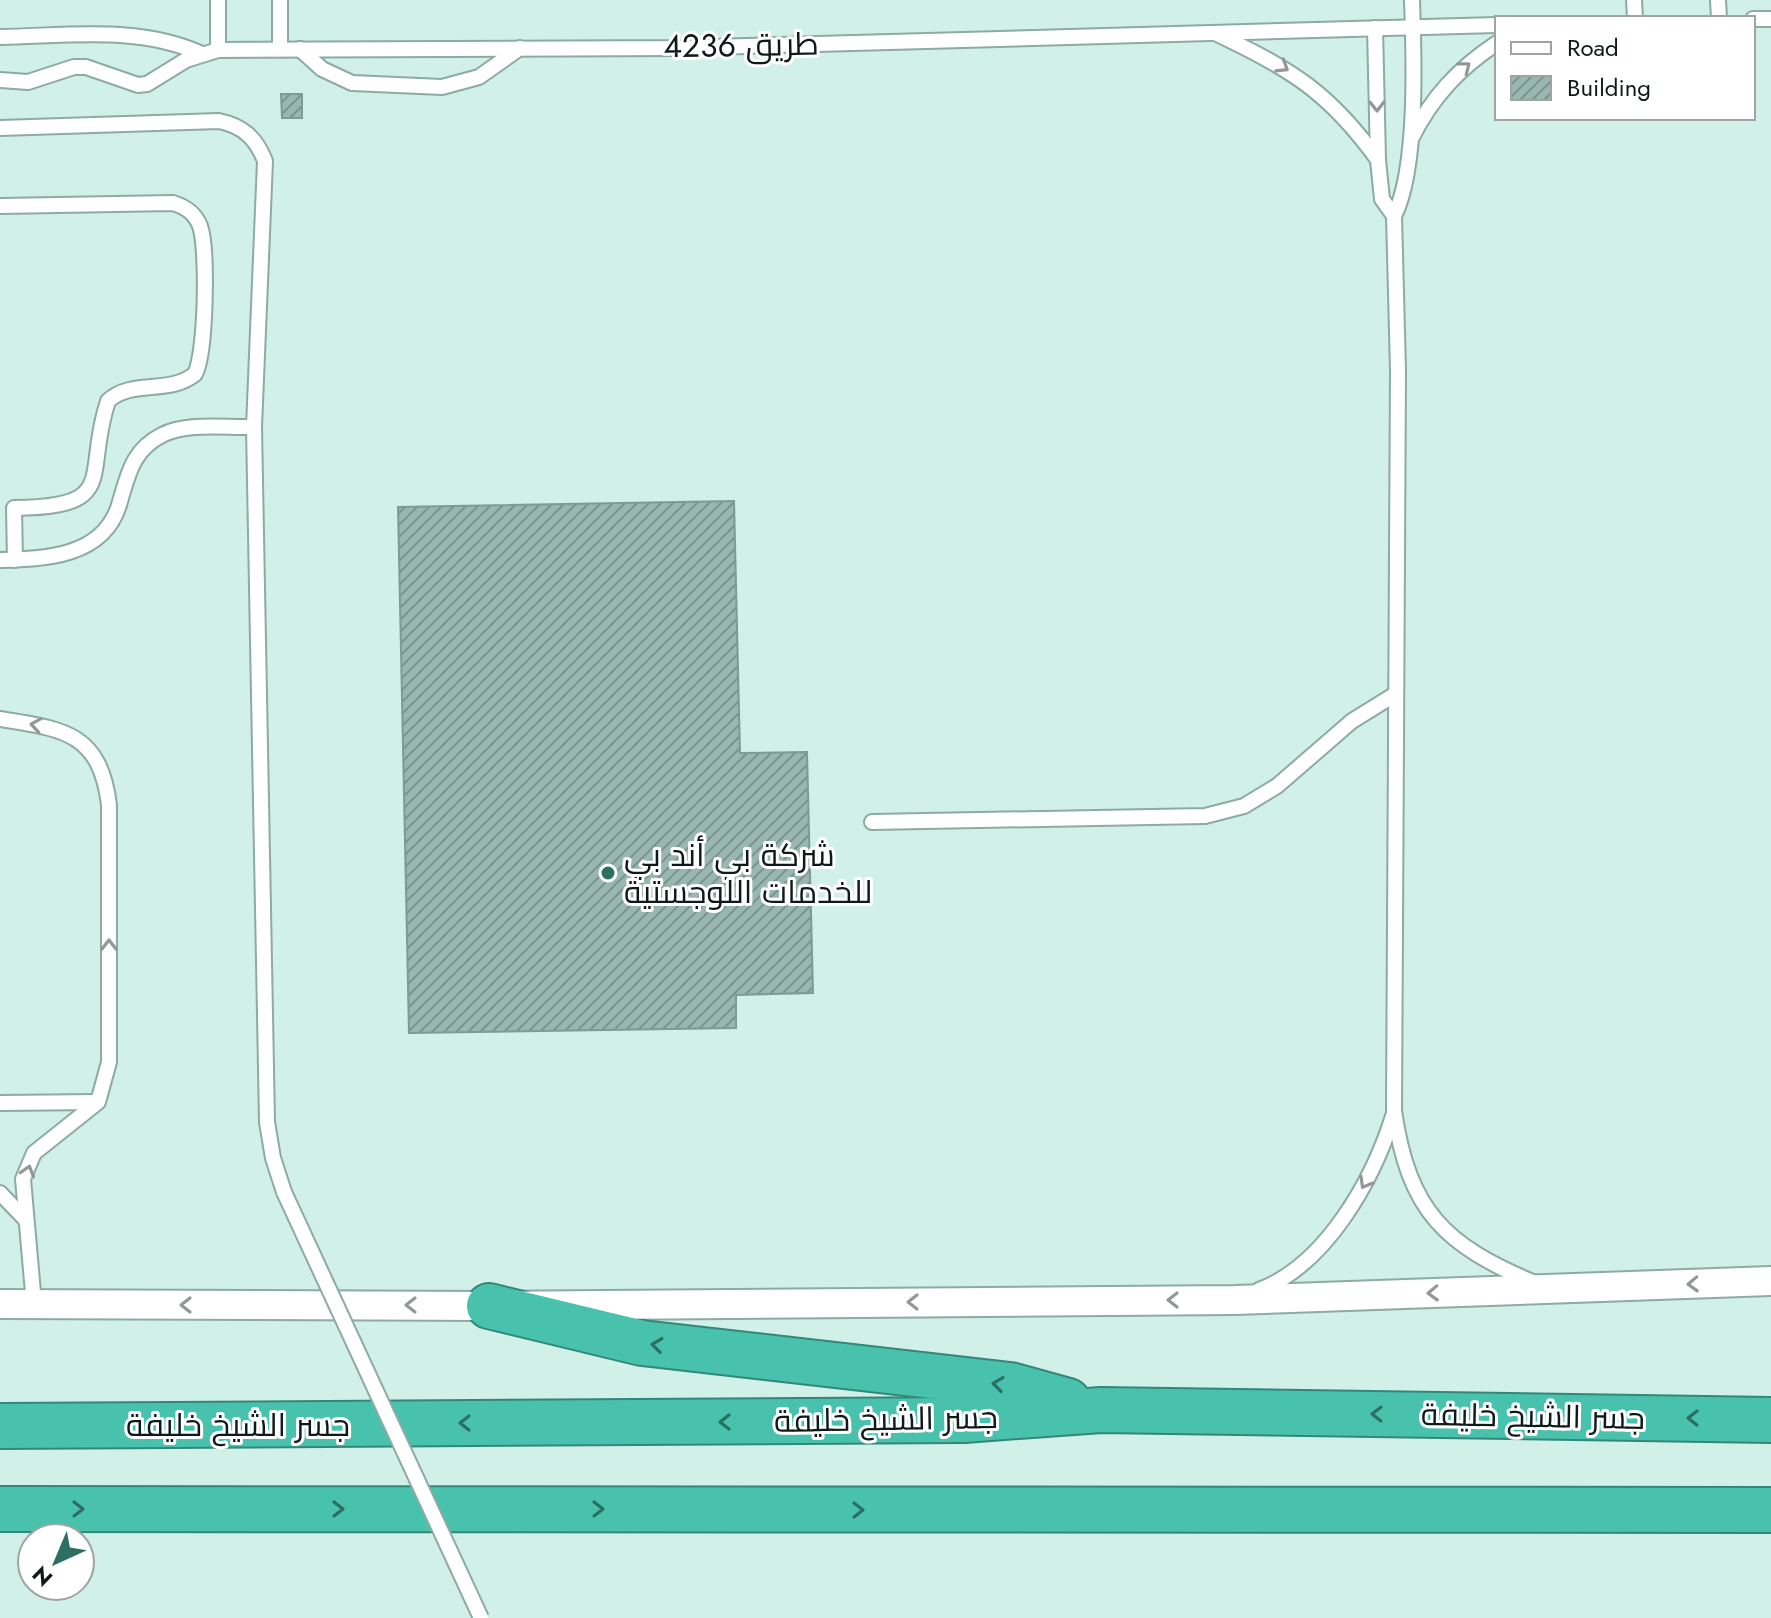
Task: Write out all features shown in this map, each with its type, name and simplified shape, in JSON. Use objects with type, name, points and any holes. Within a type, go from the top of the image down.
[{"type":"highway","points":[[489,1306],[642,1343],[1010,1385],[1101,1410]]},
{"type":"highway","name":"جسر الشيخ خليفة","points":[[0,1426],[964,1420],[1101,1410],[1771,1420]]},
{"type":"highway","points":[[0,1509],[1771,1510]]},
{"type":"street","points":[[0,1304],[489,1306],[1235,1300],[1771,1281]]},
{"type":"lane","points":[[218,0],[218,50]]},
{"type":"lane","points":[[280,0],[280,49]]},
{"type":"lane","points":[[1412,0],[1409,143],[1404,197],[1394,216],[1398,370],[1394,1111],[1402,1159],[1420,1202],[1453,1237],[1487,1263],[1550,1289]]},
{"type":"lane","name":"طريق 4236","points":[[0,80],[28,82],[74,67],[86,67],[138,85],[147,84],[202,54],[218,50],[677,48],[1495,25]]},
{"type":"lane","points":[[1375,28],[1378,160],[1382,199],[1394,216]]},
{"type":"lane","points":[[1213,32],[1274,61],[1313,86],[1349,120],[1378,160]]},
{"type":"lane","points":[[0,37],[140,35],[172,41],[202,54]]},
{"type":"lane","points":[[1409,143],[1427,107],[1450,78],[1495,44]]},
{"type":"lane","points":[[300,49],[322,69],[352,83],[442,87],[479,77],[520,48]]},
{"type":"lane","points":[[0,128],[219,121],[235,125],[259,146],[266,177],[254,427],[267,1122],[273,1158],[284,1192],[481,1618]]},
{"type":"lane","points":[[0,206],[173,203],[194,215],[203,237],[204,348],[195,374],[184,383],[125,391],[108,401],[95,476],[88,488],[67,505],[14,508],[8,560],[65,555],[88,545],[106,529],[118,507],[131,462],[146,445],[165,433],[186,429],[254,427]]},
{"type":"lane","points":[[872,822],[1205,816],[1244,806],[1277,786],[1352,721],[1394,695]]},
{"type":"lane","points":[[0,719],[57,728],[78,740],[95,758],[106,780],[109,805],[109,1062],[98,1102],[34,1153],[23,1179],[34,1304]]},
{"type":"lane","points":[[0,1103],[98,1102]]},
{"type":"lane","points":[[1235,1300],[1273,1285],[1303,1261],[1341,1222],[1380,1156],[1394,1111]]},
{"type":"lane","points":[[0,1193],[26,1220]]},
{"type":"building","points":[[281,94],[302,94],[302,118],[282,118]]},
{"type":"building","name":"شركة بي أند بي للخدمات اللوجستية","points":[[734,501],[740,753],[807,752],[813,993],[736,995],[736,1028],[409,1033],[398,507]]},
{"type":"place","name":"شركة بي أند بي للخدمات اللوجستية","points":[[608,873]]}]
